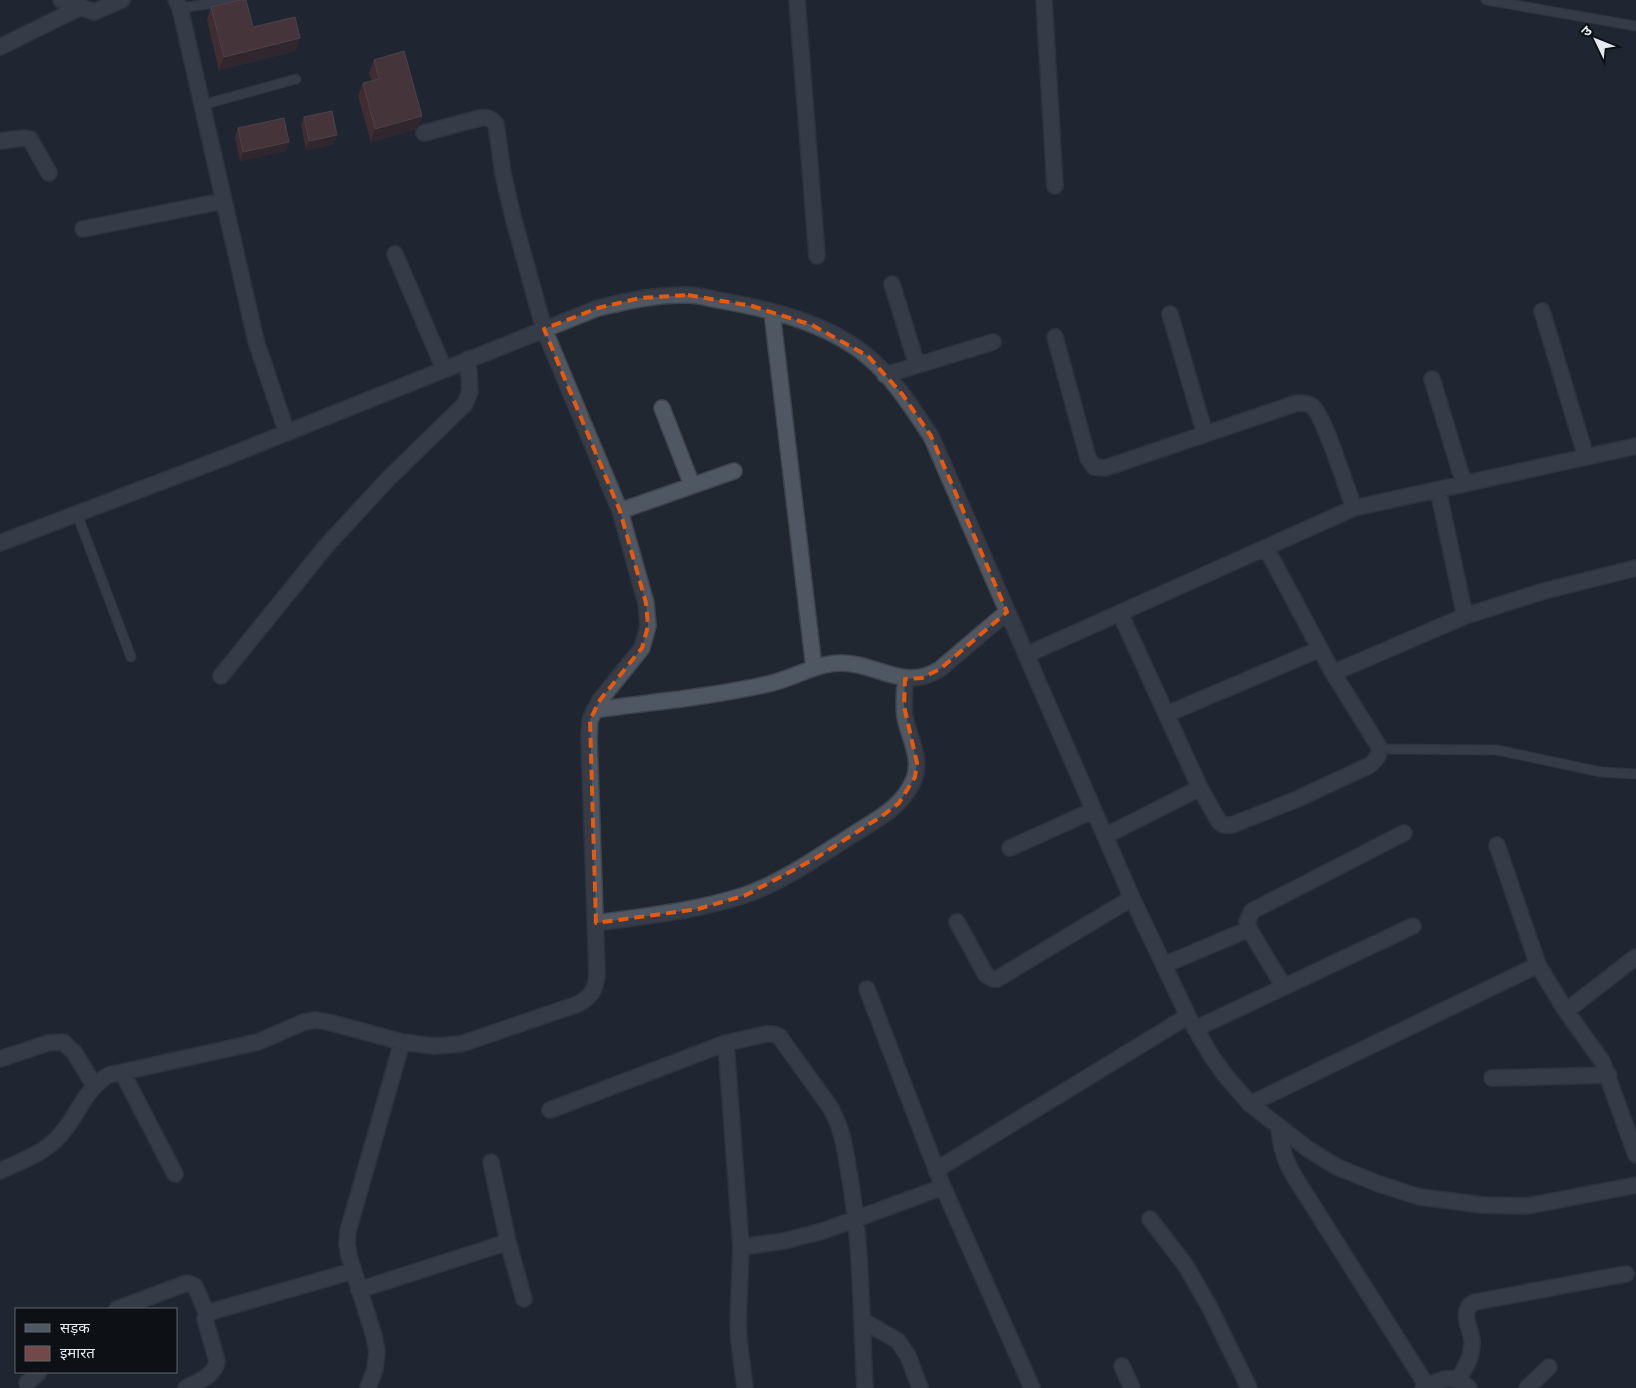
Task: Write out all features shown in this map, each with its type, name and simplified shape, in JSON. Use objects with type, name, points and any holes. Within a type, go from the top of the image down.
[{"type":"street","points":[[61,0],[94,12],[122,0]]},
{"type":"street","points":[[797,0],[817,256]]},
{"type":"street","points":[[1044,0],[1055,186]]},
{"type":"street","points":[[178,4],[256,341],[287,432]]},
{"type":"street","points":[[0,47],[81,7]]},
{"type":"street","points":[[0,1171],[49,1146],[68,1126],[94,1085],[109,1075],[258,1042],[294,1025],[316,1020],[402,1042],[434,1046],[461,1044],[578,1004],[587,999],[595,989],[597,984],[596,924],[590,720],[594,710],[611,685],[642,648],[648,626],[646,603],[620,511],[544,330],[513,217],[496,124],[487,118],[480,118],[424,133]]},
{"type":"street","points":[[0,141],[30,139],[49,173]]},
{"type":"street","points":[[83,229],[223,201]]},
{"type":"street","points":[[394,254],[444,369]]},
{"type":"street","points":[[892,284],[917,365]]},
{"type":"street","points":[[0,543],[287,432],[598,308],[640,298],[688,295],[752,306],[812,325],[848,342],[868,356],[902,394],[931,436],[1104,836],[1191,1023],[1225,1075],[1250,1104],[1308,1148],[1337,1167],[1379,1184],[1420,1197],[1483,1205],[1527,1206],[1636,1185]]},
{"type":"street","points":[[1542,311],[1586,457]]},
{"type":"street","points":[[772,312],[814,668]]},
{"type":"street","points":[[1170,314],[1205,434]]},
{"type":"street","points":[[1055,337],[1088,458],[1094,467],[1105,468],[1297,403],[1305,403],[1312,405],[1321,418],[1354,508]]},
{"type":"street","points":[[885,375],[994,342]]},
{"type":"street","points":[[221,676],[327,545],[389,478],[465,404],[470,391],[468,359]]},
{"type":"street","points":[[1432,379],[1464,484]]},
{"type":"street","points":[[662,408],[692,485]]},
{"type":"street","points":[[1026,655],[1354,508],[1636,446]]},
{"type":"street","points":[[620,511],[734,471]]},
{"type":"street","points":[[1438,490],[1465,616]]},
{"type":"street","points":[[1120,613],[1200,788],[1219,822],[1224,825],[1232,825],[1295,800],[1370,765],[1377,758],[1380,749],[1333,673],[1266,548]]},
{"type":"street","points":[[1333,673],[1465,616],[1544,590],[1636,568]]},
{"type":"street","points":[[594,710],[741,690],[771,683],[830,664],[843,663],[859,666],[906,679],[922,678],[930,676],[940,669],[1007,612]]},
{"type":"street","points":[[1167,714],[1320,649]]},
{"type":"street","points":[[596,924],[698,909],[746,895],[778,880],[816,858],[899,803],[909,791],[915,778],[917,763],[905,717],[906,679]]},
{"type":"street","points":[[1104,836],[1200,788]]},
{"type":"street","points":[[1010,848],[1094,810]]},
{"type":"street","points":[[1284,987],[1249,929],[1247,922],[1252,911],[1404,833]]},
{"type":"street","points":[[1497,845],[1538,965],[1566,1011],[1594,1048],[1609,1075],[1636,1155]]},
{"type":"street","points":[[957,922],[986,975],[993,980],[1132,898]]},
{"type":"street","points":[[936,1170],[1191,1023],[1284,987],[1413,926]]},
{"type":"street","points":[[1164,965],[1249,929]]},
{"type":"street","points":[[1566,1011],[1636,957]]},
{"type":"street","points":[[1250,1104],[1538,965]]},
{"type":"street","points":[[867,989],[942,1187],[1032,1388]]},
{"type":"street","points":[[550,1110],[726,1043],[766,1034],[773,1034],[782,1040],[836,1118],[844,1143],[857,1219],[865,1388]]},
{"type":"street","points":[[0,1058],[48,1043],[63,1042],[74,1052],[94,1085]]},
{"type":"street","points":[[368,1388],[375,1369],[377,1352],[374,1336],[353,1271],[347,1244],[348,1231],[402,1042]]},
{"type":"street","points":[[726,1043],[741,1247],[738,1323],[745,1388]]},
{"type":"street","points":[[122,1072],[175,1174]]},
{"type":"street","points":[[1492,1078],[1609,1075]]},
{"type":"street","points":[[1280,1127],[1281,1148],[1286,1162],[1425,1387],[1440,1380],[1464,1384],[1473,1344],[1465,1315],[1470,1305],[1475,1302],[1626,1274]]},
{"type":"street","points":[[491,1162],[508,1242],[524,1299]]},
{"type":"street","points":[[741,1247],[784,1241],[823,1231],[942,1187]]},
{"type":"street","points":[[1150,1219],[1186,1266],[1209,1306],[1249,1388]]},
{"type":"street","points":[[359,1290],[508,1242]]},
{"type":"street","points":[[207,1314],[214,1310],[353,1271]]},
{"type":"street","points":[[120,1308],[187,1283],[195,1286],[207,1314],[205,1320],[218,1361],[217,1366],[208,1376],[186,1388]]},
{"type":"street","points":[[862,1320],[898,1341],[908,1356],[920,1388]]},
{"type":"street","points":[[1122,1366],[1132,1388]]},
{"type":"street","points":[[1527,1388],[1549,1367]]},
{"type":"street","points":[[27,1383],[39,1373]]},
{"type":"lane","points":[[178,4],[235,0]]},
{"type":"lane","points":[[1486,0],[1636,26]]},
{"type":"lane","points":[[202,105],[296,79]]},
{"type":"lane","points":[[77,514],[131,657]]},
{"type":"lane","points":[[1380,749],[1497,750],[1601,772],[1636,774]]},
{"type":"highlighted area","points":[[688,295],[752,306],[812,325],[868,356],[902,394],[931,436],[1007,612],[940,669],[922,678],[905,679],[904,706],[917,763],[915,777],[899,803],[882,816],[816,858],[746,895],[698,909],[596,923],[590,720],[600,700],[642,648],[648,626],[646,603],[620,511],[544,329],[598,308],[640,298]]},
{"type":"building","points":[[246,0],[253,27],[295,17],[300,38],[224,57],[211,7]]},
{"type":"building","points":[[404,51],[422,116],[375,129],[363,83],[379,79],[374,60]]},
{"type":"building","points":[[332,111],[337,135],[309,141],[304,117]]},
{"type":"building","points":[[284,118],[289,142],[243,152],[238,128]]}]
